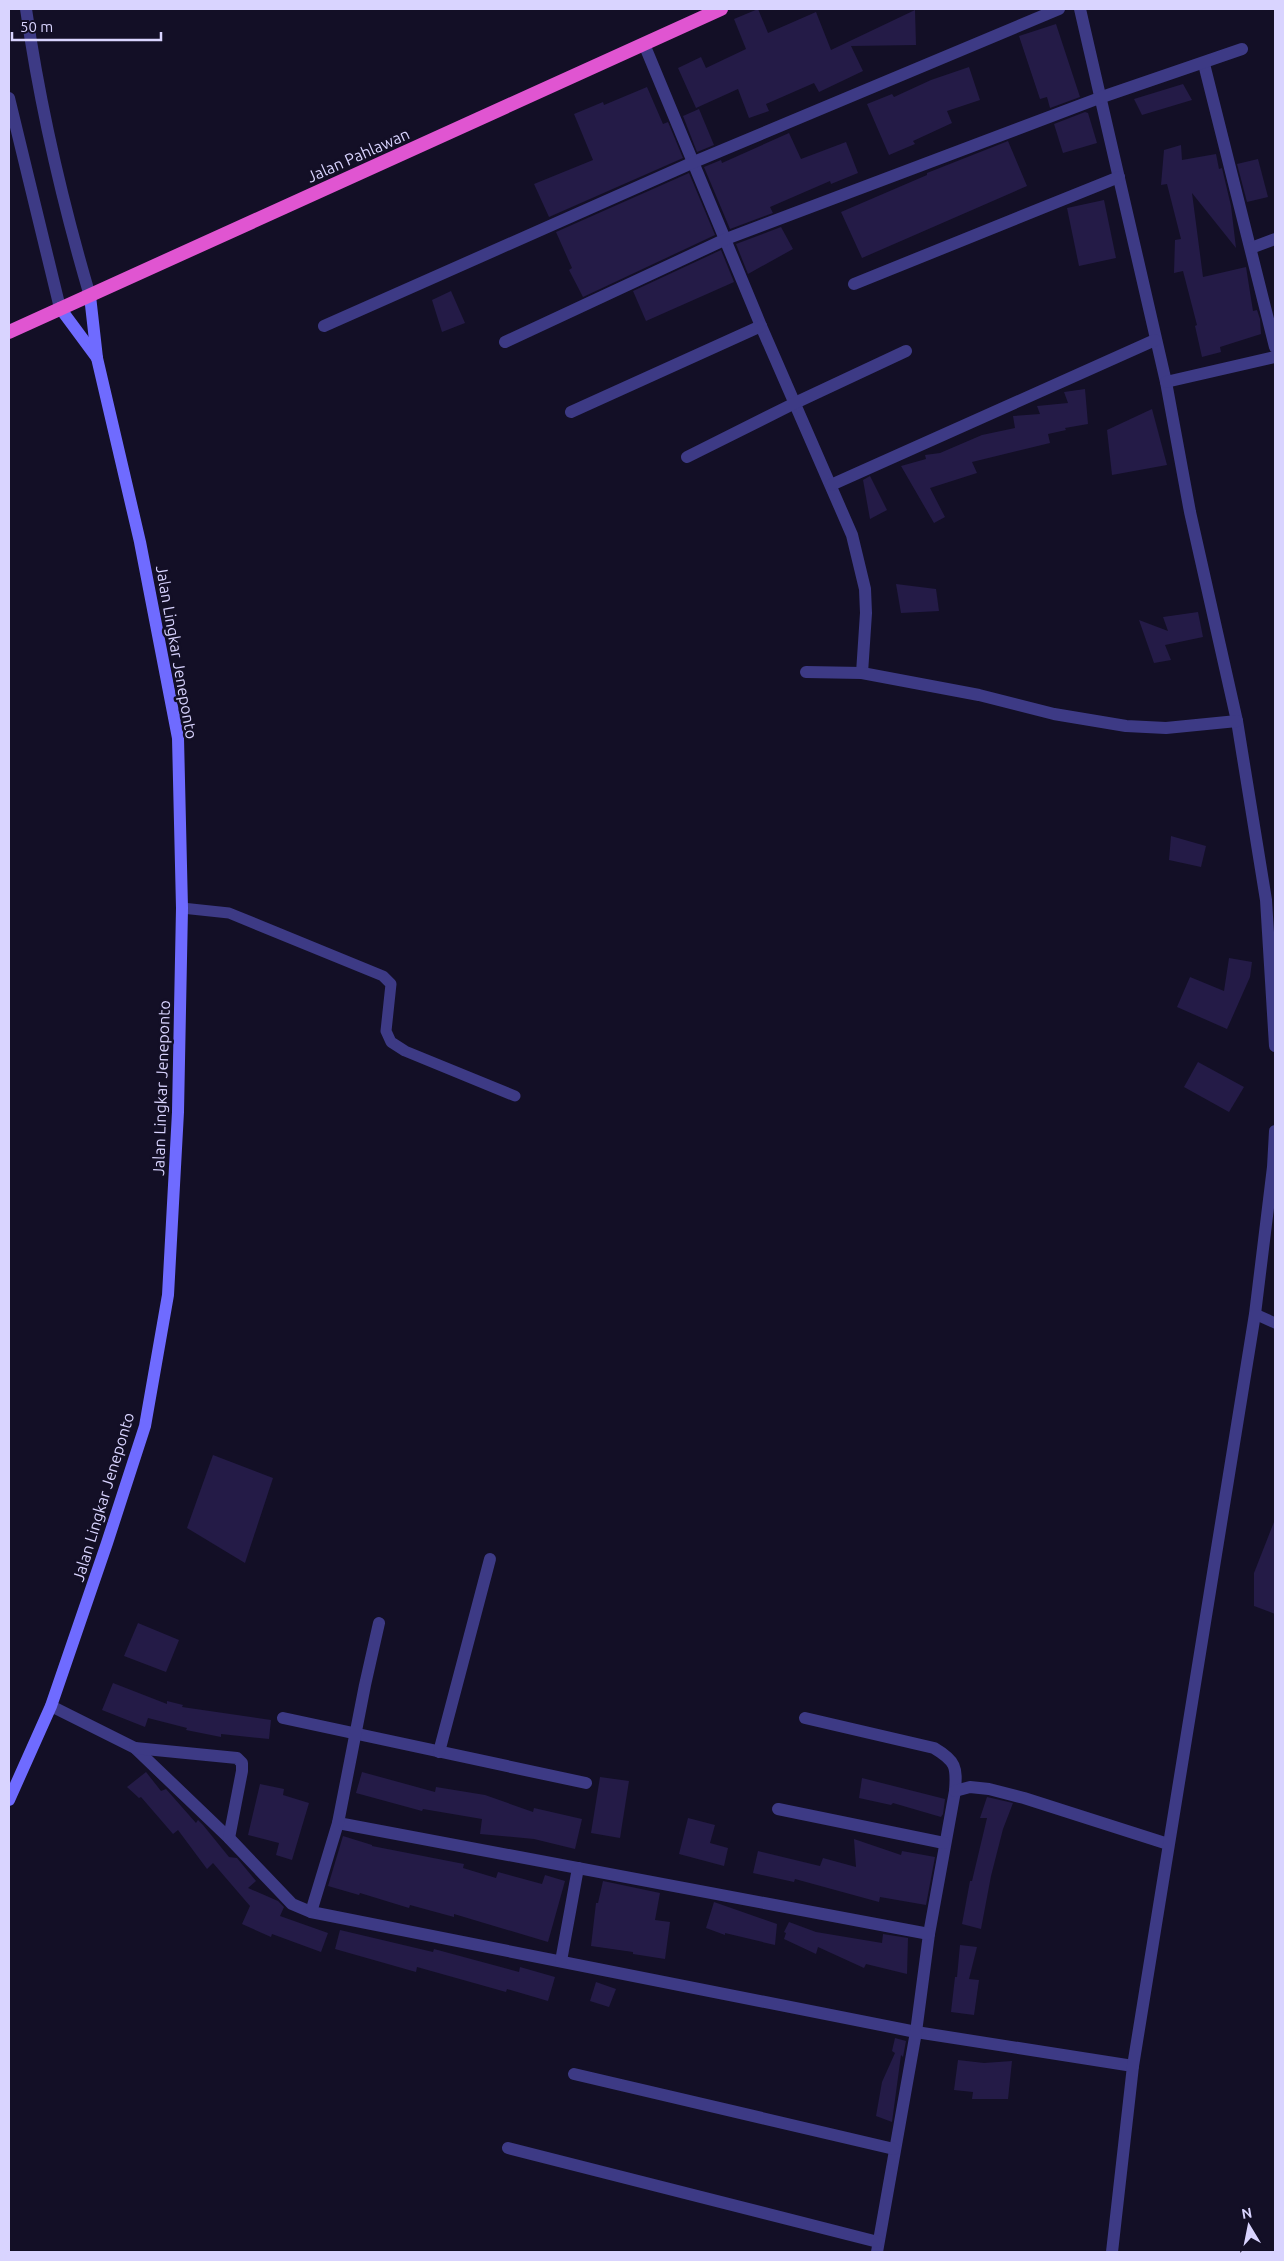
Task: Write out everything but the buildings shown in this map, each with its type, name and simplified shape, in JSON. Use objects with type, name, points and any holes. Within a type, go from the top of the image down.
[{"type":"highway","name":"Jalan Pahlawan","points":[[9,332],[721,9]]},
{"type":"main road","name":"Jalan Lingkar Jeneponto","points":[[9,1800],[51,1706],[107,1543],[144,1426],[168,1295],[178,1112],[182,908],[178,738],[140,542],[97,358],[90,296]]},
{"type":"main road","name":"Jalan Lingkar Jeneponto","points":[[60,308],[97,358]]},
{"type":"street","points":[[26,9],[46,130],[90,296]]},
{"type":"street","points":[[324,326],[694,162],[1059,9]]},
{"type":"street","points":[[1080,9],[1102,96],[1155,340],[1166,382],[1190,512],[1237,721],[1271,900],[1275,1046]]},
{"type":"street","points":[[644,44],[761,326],[852,535],[865,589],[866,614],[862,673]]},
{"type":"street","points":[[505,342],[726,239],[1102,96],[1204,64],[1242,49]]},
{"type":"street","points":[[1204,64],[1275,347]]},
{"type":"street","points":[[9,98],[60,308]]},
{"type":"street","points":[[854,284],[1119,177]]},
{"type":"street","points":[[1251,248],[1275,239]]},
{"type":"street","points":[[571,412],[761,326]]},
{"type":"street","points":[[831,485],[1155,340]]},
{"type":"street","points":[[687,457],[795,403],[906,351]]},
{"type":"street","points":[[1166,382],[1275,357]]},
{"type":"street","points":[[806,672],[862,673],[979,695],[1054,714],[1126,726],[1166,728],[1237,721]]},
{"type":"street","points":[[1112,2252],[1133,2066],[1255,1314],[1274,1167],[1275,1131]]},
{"type":"street","points":[[439,1752],[490,1559]]},
{"type":"street","points":[[311,1912],[338,1823],[379,1623]]},
{"type":"street","points":[[51,1706],[135,1748],[229,1838],[292,1904],[311,1912],[916,2032],[1133,2066]]},
{"type":"street","points":[[283,1718],[586,1784]]},
{"type":"street","points":[[508,2148],[878,2247],[916,2032],[929,1934],[944,1843],[955,1791],[956,1770],[949,1757],[934,1748],[805,1718]]},
{"type":"street","points":[[135,1748],[237,1758],[242,1763],[242,1771],[229,1838]]},
{"type":"street","points":[[955,1791],[970,1787],[989,1789],[1024,1798],[1168,1844]]},
{"type":"street","points":[[778,1810],[944,1843]]},
{"type":"street","points":[[338,1823],[929,1934]]},
{"type":"street","points":[[561,1961],[578,1868]]},
{"type":"street","points":[[574,2074],[894,2149]]},
{"type":"lane","points":[[182,908],[230,912],[383,976],[390,984],[386,1031],[391,1042],[405,1051],[515,1096]]},
{"type":"lane","points":[[1255,1314],[1275,1322]]}]
